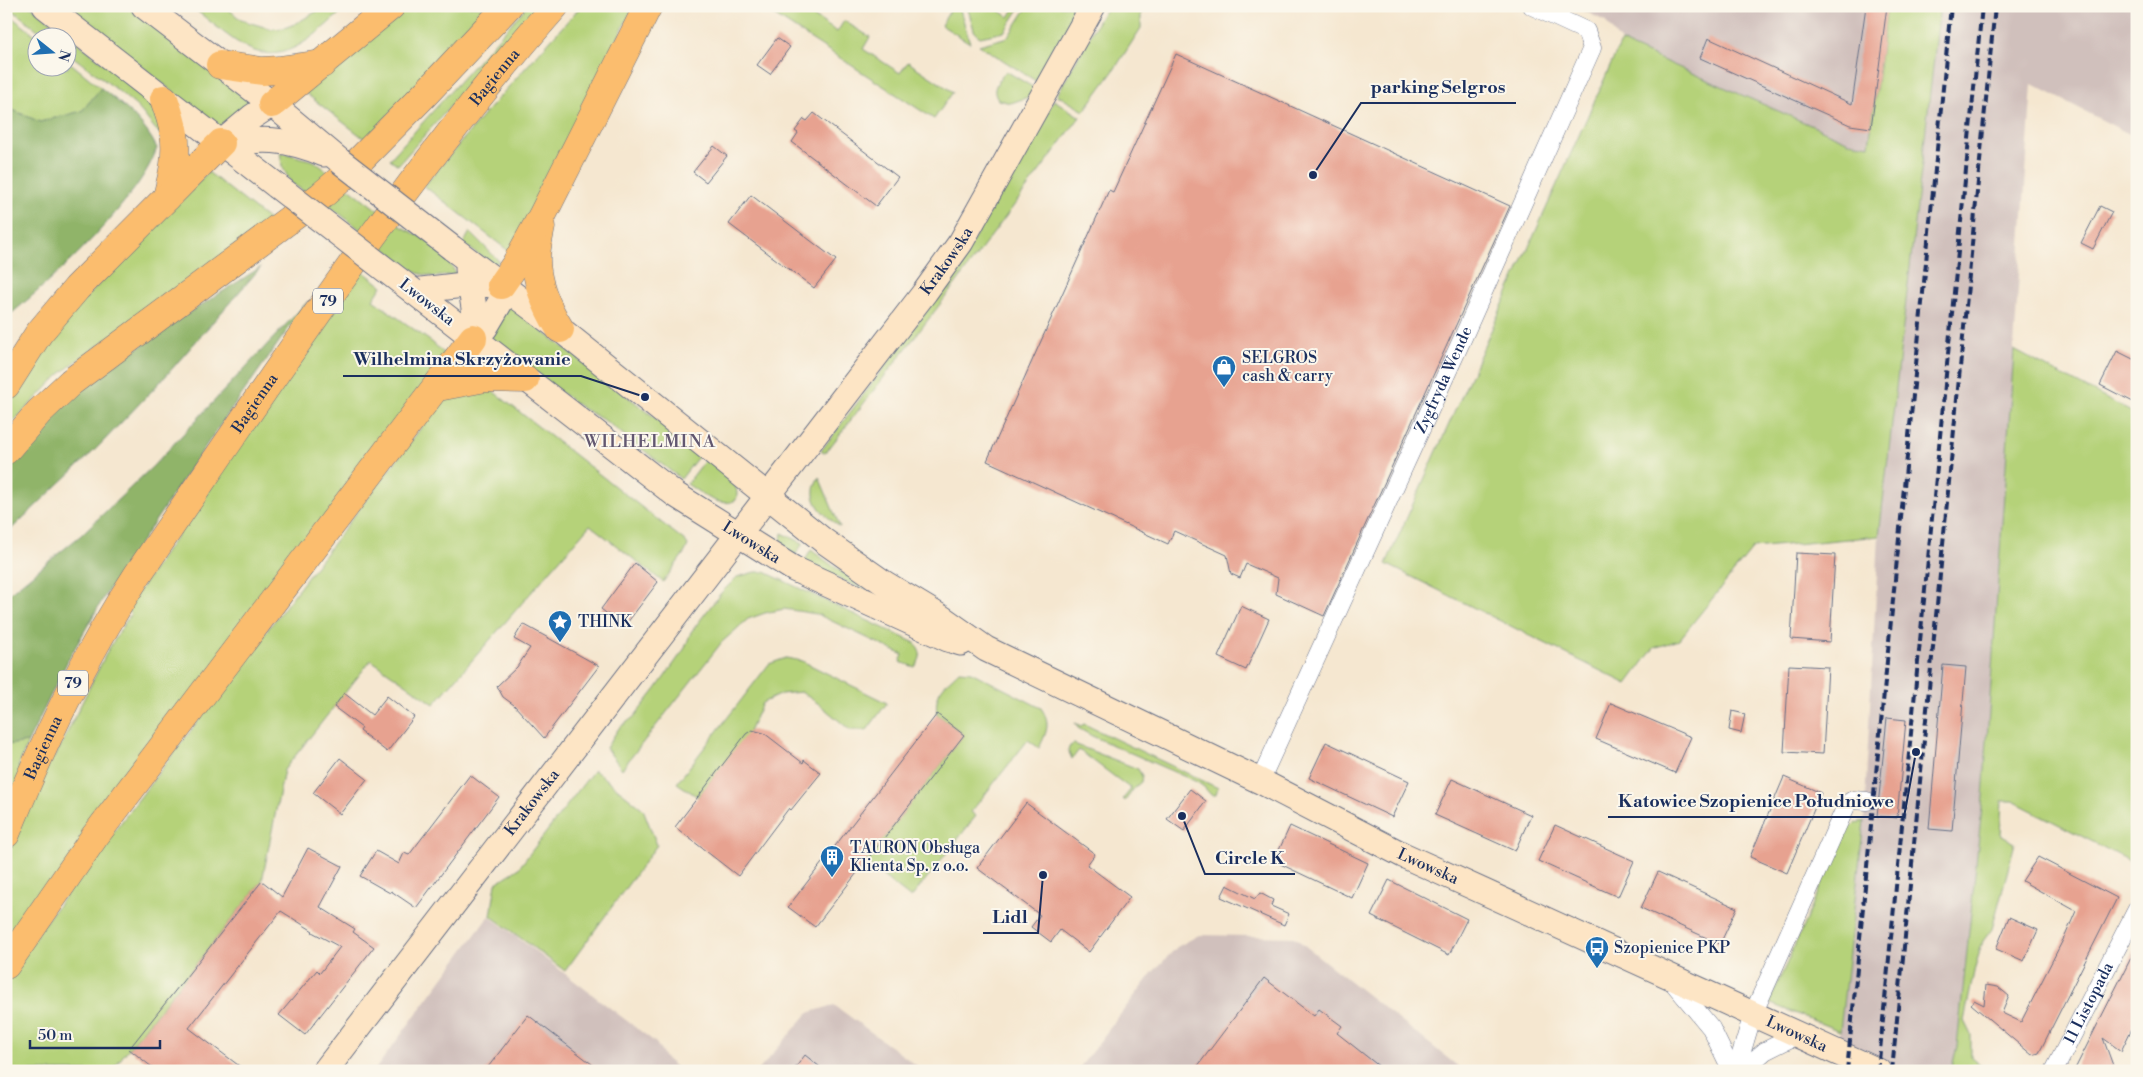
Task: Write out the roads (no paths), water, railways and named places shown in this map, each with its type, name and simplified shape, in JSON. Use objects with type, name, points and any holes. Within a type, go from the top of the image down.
[{"type":"main road","points":[[272,104],[391,6]]},
{"type":"main road","points":[[6,450],[39,412],[71,382],[301,212],[335,184],[424,95],[508,6]]},
{"type":"main road","name":"Bagienna","points":[[6,834],[36,762],[75,679],[138,574],[424,164],[554,6]]},
{"type":"main road","points":[[501,285],[515,265],[542,216],[648,6]]},
{"type":"main road","points":[[220,65],[262,71],[322,64]]},
{"type":"main road","points":[[164,99],[174,134],[175,147],[172,177],[167,197]]},
{"type":"main road","points":[[6,385],[39,333],[71,295],[103,260],[221,143]]},
{"type":"main road","points":[[542,216],[536,259],[538,275],[542,294],[548,309],[560,329]]},
{"type":"main road","points":[[6,965],[52,895],[112,813],[438,387],[473,338]]},
{"type":"main road","points":[[438,387],[485,378],[525,379]]},
{"type":"street","points":[[144,6],[272,104],[279,138],[277,186]]},
{"type":"street","name":"Krakowska","points":[[325,1071],[961,242],[1093,6]]},
{"type":"street","name":"Zygfryda Wende","points":[[1260,781],[1452,362],[1592,48],[1586,31],[1532,6]]},
{"type":"street","name":"Lwowska","points":[[48,8],[676,495],[794,569],[948,639],[986,649]]},
{"type":"street","points":[[221,143],[252,117],[272,104]]},
{"type":"street","points":[[221,143],[279,138]]},
{"type":"street","name":"Lwowska","points":[[279,138],[340,161],[458,253],[560,329],[831,546],[986,649],[1260,781],[1391,849],[1878,1071]]},
{"type":"street","points":[[458,253],[472,284],[474,308],[473,338]]},
{"type":"street","points":[[413,291],[472,284],[501,285],[501,301],[485,328],[473,338]]},
{"type":"street","points":[[1736,1071],[1753,1014],[1846,804],[1853,800],[1867,801]]},
{"type":"street","name":"11 Listopada","points":[[2054,1071],[2137,909]]},
{"type":"street","points":[[1666,974],[1711,1028],[1732,1071]]},
{"type":"street","points":[[1742,1071],[1765,1051],[1799,1034]]},
{"type":"railway","points":[[1847,1071],[1951,6]]},
{"type":"railway","points":[[1878,1071],[1982,6]]},
{"type":"railway","points":[[1892,1071],[1995,6]]},
{"type":"place","name":"parking Selgros","points":[[1313,175]]},
{"type":"place","name":"SELGROS cash & carry","points":[[1224,388]]},
{"type":"place","name":"Wilhelmina Skrzyżowanie","points":[[645,397]]},
{"type":"place","name":"THINK","points":[[560,643]]},
{"type":"place","name":"Katowice Szopienice Południowe","points":[[1916,752]]},
{"type":"place","name":"Circle K","points":[[1182,816]]},
{"type":"place","name":"Lidl","points":[[1043,875]]},
{"type":"place","name":"TAURON Obsługa Klienta Sp. z o.o.","points":[[832,878]]},
{"type":"place","name":"Szopienice PKP","points":[[1597,969]]},
{"type":"district","name":"WILHELMINA","points":[[650,441]]}]
